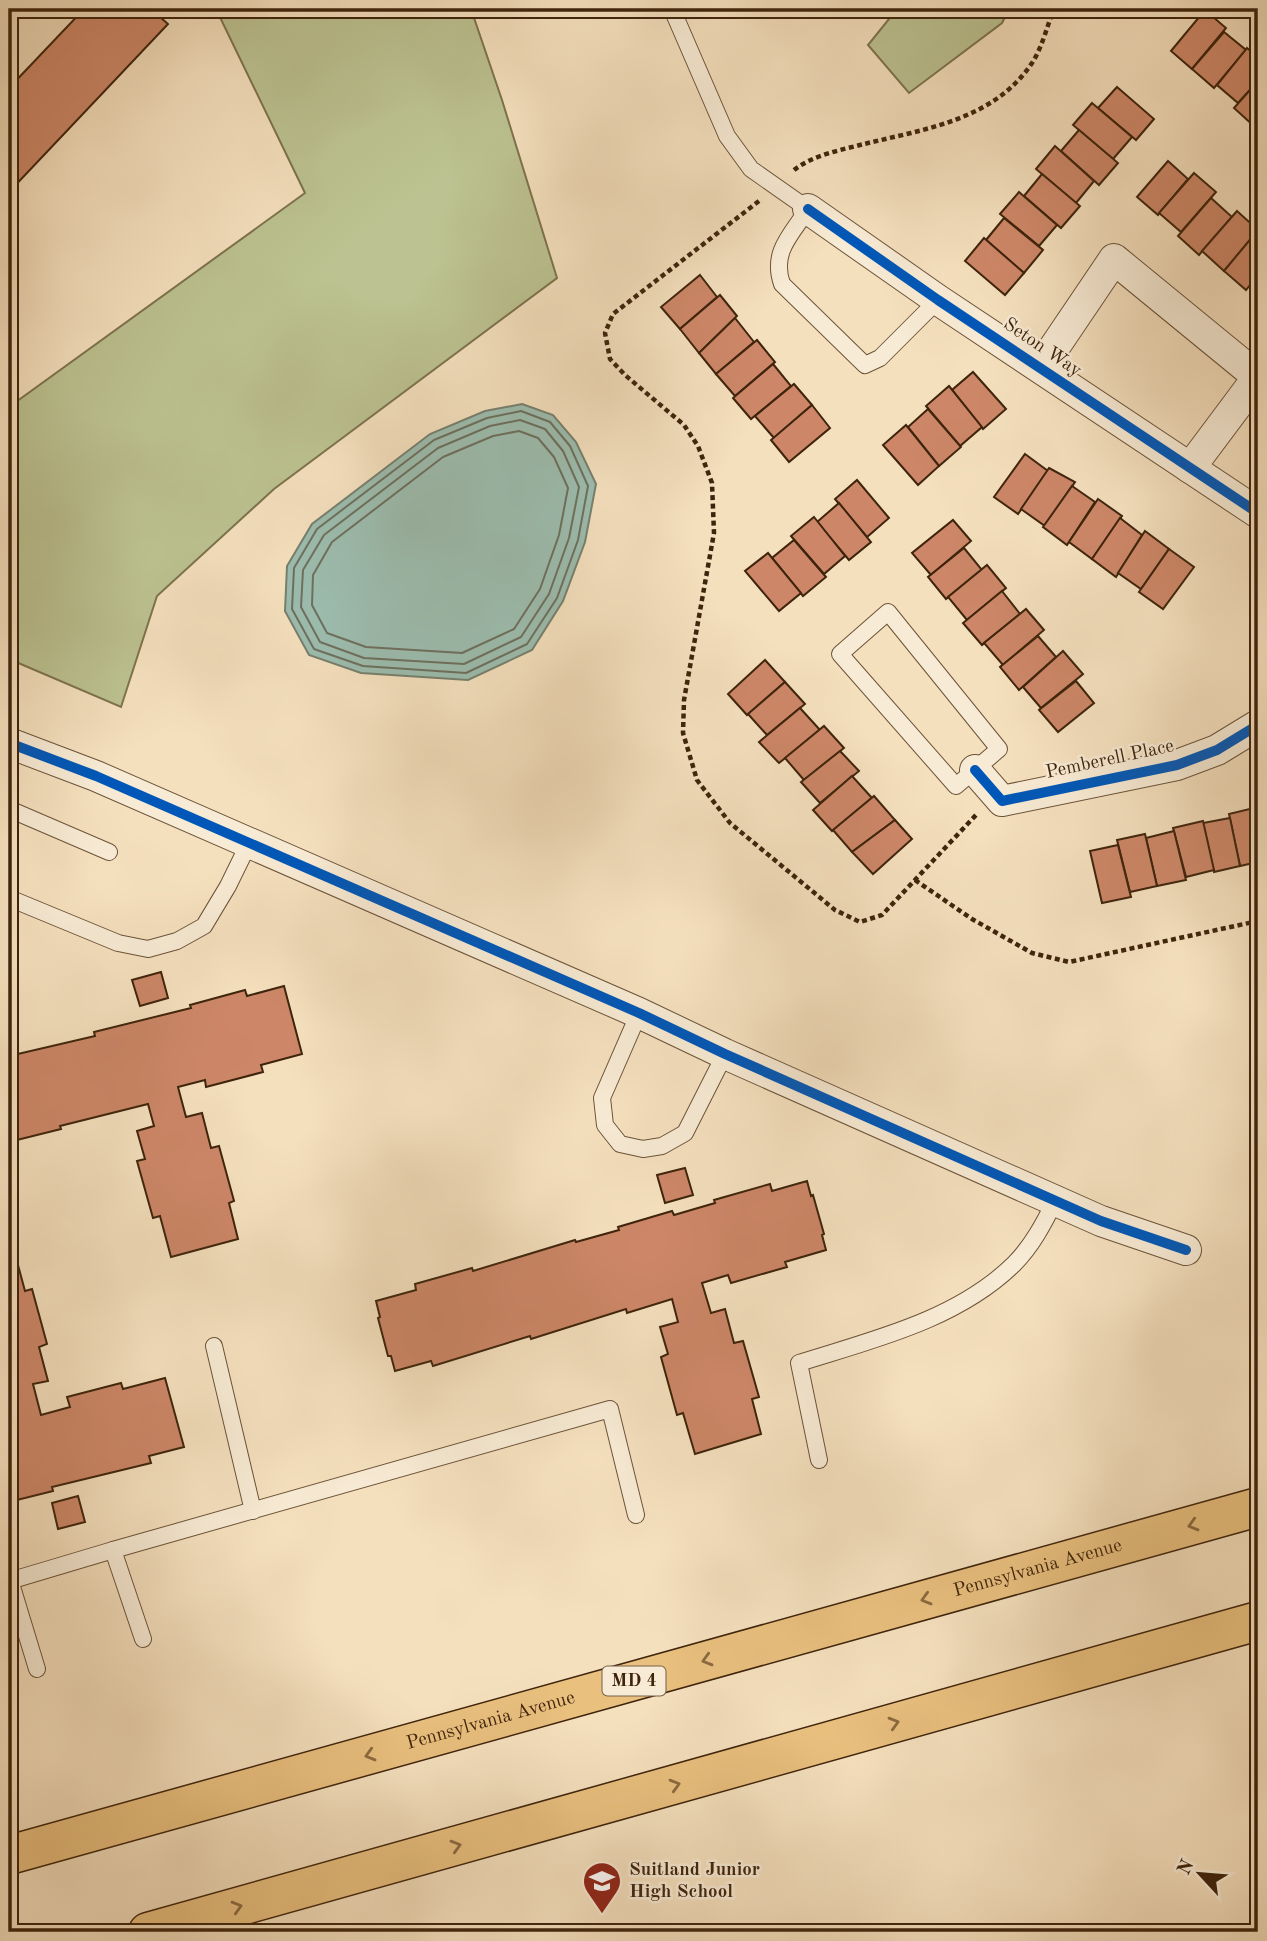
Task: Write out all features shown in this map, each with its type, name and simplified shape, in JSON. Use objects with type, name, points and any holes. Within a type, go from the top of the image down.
[{"type":"highway","name":"Pennsylvania Avenue","points":[[9,1855],[1258,1507]]},
{"type":"highway","points":[[148,1932],[1258,1621]]},
{"type":"street","name":"Seton Way","points":[[808,209],[938,300],[1258,513]]},
{"type":"street","name":"Seton Way","points":[[1041,368],[1114,259],[1258,377],[1190,468]]},
{"type":"street","name":"Pemberell Place","points":[[996,793],[1002,801],[1177,765],[1217,750],[1258,725]]},
{"type":"street","points":[[9,743],[96,776],[639,1013],[1101,1221],[1186,1250]]},
{"type":"street","points":[[975,770],[996,793]]},
{"type":"lane","points":[[672,9],[727,136],[751,169],[808,209],[780,250],[777,270],[782,284],[865,365],[880,358],[938,300]]},
{"type":"lane","points":[[888,612],[999,748],[975,770],[956,786],[840,654],[888,612]]},
{"type":"lane","points":[[9,809],[109,852]]},
{"type":"lane","points":[[9,898],[118,943],[148,949],[177,942],[204,926],[249,843]]},
{"type":"lane","points":[[639,1013],[602,1098],[605,1125],[620,1144],[643,1149],[662,1146],[685,1133],[725,1054]]},
{"type":"lane","points":[[820,1460],[799,1363],[930,1318],[984,1289],[1014,1264],[1039,1233],[1055,1201]]},
{"type":"lane","points":[[214,1346],[253,1510]]},
{"type":"lane","points":[[37,1669],[10,1581],[610,1409],[636,1515]]},
{"type":"lane","points":[[113,1550],[143,1639]]},
{"type":"path","points":[[996,793],[882,915],[860,922],[835,910],[730,823],[697,780],[683,733],[684,699],[714,533],[712,483],[698,446],[684,425],[610,359],[605,333],[613,314],[777,188],[796,167],[828,153],[948,123],[988,106],[1010,88],[1032,62],[1054,9]]},
{"type":"path","points":[[915,880],[972,919],[1032,953],[1069,962],[1258,921]]},
{"type":"green space","points":[[216,9],[471,9],[557,278],[274,489],[157,596],[121,707],[9,659],[9,407],[305,193]]},
{"type":"green space","points":[[897,9],[1009,9],[1002,23],[909,93],[868,45]]},
{"type":"water","points":[[522,404],[553,415],[576,442],[596,484],[585,542],[563,601],[532,650],[468,680],[361,673],[309,655],[285,611],[287,566],[312,524],[430,434],[485,411]]},
{"type":"building","points":[[84,9],[151,9],[168,24],[9,192],[9,88]]},
{"type":"building","points":[[1205,10],[1226,28],[1192,69],[1171,51]]},
{"type":"building","points":[[1224,32],[1246,50],[1214,88],[1192,69]]},
{"type":"building","points":[[1247,48],[1258,57],[1258,81],[1238,103],[1217,85]]},
{"type":"building","points":[[1258,81],[1258,124],[1255,127],[1234,108]]},
{"type":"building","points":[[1117,87],[1154,119],[1136,140],[1098,108]]},
{"type":"building","points":[[1092,103],[1132,137],[1113,159],[1073,125]]},
{"type":"building","points":[[1079,130],[1118,163],[1099,185],[1061,151]]},
{"type":"building","points":[[1055,146],[1094,181],[1076,203],[1036,169]]},
{"type":"building","points":[[1168,161],[1188,179],[1158,215],[1137,197]]},
{"type":"building","points":[[1194,173],[1216,192],[1181,232],[1159,213]]},
{"type":"building","points":[[1042,174],[1080,206],[1061,228],[1024,196]]},
{"type":"building","points":[[1019,192],[1057,225],[1039,246],[1000,214]]},
{"type":"building","points":[[1211,198],[1232,217],[1199,255],[1178,236]]},
{"type":"building","points":[[1237,211],[1258,230],[1224,271],[1202,251]]},
{"type":"building","points":[[1004,218],[1043,250],[1024,273],[986,240]]},
{"type":"building","points":[[1254,235],[1258,238],[1258,275],[1246,290],[1224,271]]},
{"type":"building","points":[[984,238],[1024,273],[1005,295],[965,261]]},
{"type":"building","points":[[700,275],[717,297],[680,329],[661,307]]},
{"type":"building","points":[[720,295],[737,316],[699,353],[680,329]]},
{"type":"building","points":[[735,318],[754,342],[716,374],[699,353]]},
{"type":"building","points":[[757,340],[775,362],[735,396],[716,374]]},
{"type":"building","points":[[773,364],[791,386],[751,419],[733,398]]},
{"type":"building","points":[[973,372],[1006,409],[983,429],[952,390]]},
{"type":"building","points":[[794,384],[812,405],[774,438],[755,416]]},
{"type":"building","points":[[949,386],[982,427],[960,446],[926,406]]},
{"type":"building","points":[[812,405],[830,428],[789,462],[771,440]]},
{"type":"building","points":[[928,409],[961,447],[939,466],[908,427]]},
{"type":"building","points":[[906,425],[939,466],[918,485],[883,445]]},
{"type":"building","points":[[1025,454],[1048,471],[1018,514],[994,497]]},
{"type":"building","points":[[1049,468],[1075,482],[1045,526],[1021,509]]},
{"type":"building","points":[[857,480],[889,518],[867,537],[835,499]]},
{"type":"building","points":[[1072,486],[1095,502],[1067,545],[1043,527]]},
{"type":"building","points":[[1098,499],[1122,516],[1092,559],[1069,542]]},
{"type":"building","points":[[839,503],[871,542],[849,560],[817,522]]},
{"type":"building","points":[[814,517],[845,556],[824,574],[791,536]]},
{"type":"building","points":[[1120,518],[1142,535],[1116,577],[1092,559]]},
{"type":"building","points":[[953,520],[971,541],[931,575],[912,553]]},
{"type":"building","points":[[1145,531],[1169,549],[1141,589],[1118,573]]},
{"type":"building","points":[[794,540],[826,577],[803,596],[772,558]]},
{"type":"building","points":[[964,548],[982,570],[946,599],[928,577]]},
{"type":"building","points":[[1169,549],[1194,567],[1163,609],[1139,592]]},
{"type":"building","points":[[768,553],[801,593],[779,611],[745,571]]},
{"type":"building","points":[[987,565],[1006,588],[967,620],[948,597]]},
{"type":"building","points":[[1002,591],[1020,614],[982,645],[963,623]]},
{"type":"building","points":[[1026,609],[1044,630],[1003,665],[984,643]]},
{"type":"building","points":[[1038,636],[1056,657],[1019,690],[1000,667]]},
{"type":"building","points":[[1063,651],[1083,674],[1041,708],[1023,687]]},
{"type":"building","points":[[765,660],[785,682],[747,715],[728,694]]},
{"type":"building","points":[[1076,681],[1094,703],[1058,732],[1039,710]]},
{"type":"building","points":[[785,682],[805,704],[767,735],[748,714]]},
{"type":"building","points":[[800,708],[820,730],[779,763],[759,742]]},
{"type":"building","points":[[824,726],[844,748],[804,780],[785,758]]},
{"type":"building","points":[[840,751],[859,771],[820,803],[801,782]]},
{"type":"building","points":[[852,776],[872,798],[832,831],[813,810]]},
{"type":"building","points":[[874,796],[895,820],[852,852],[833,830]]},
{"type":"building","points":[[1258,807],[1258,862],[1240,866],[1229,814]]},
{"type":"building","points":[[1230,818],[1240,866],[1214,872],[1203,823]]},
{"type":"building","points":[[895,820],[912,839],[873,874],[852,852]]},
{"type":"building","points":[[1203,821],[1214,870],[1186,877],[1173,828]]},
{"type":"building","points":[[1174,831],[1186,880],[1157,886],[1146,838]]},
{"type":"building","points":[[1145,834],[1157,886],[1130,892],[1117,840]]},
{"type":"building","points":[[1118,845],[1131,897],[1102,903],[1090,851]]},
{"type":"building","points":[[161,972],[168,998],[140,1006],[132,980]]},
{"type":"building","points":[[284,986],[302,1054],[261,1065],[263,1072],[206,1087],[205,1080],[178,1087],[186,1117],[202,1113],[211,1148],[219,1146],[234,1201],[229,1203],[238,1239],[171,1257],[160,1216],[153,1218],[137,1161],[145,1159],[137,1131],[154,1126],[148,1104],[9,1142],[9,1056],[95,1036],[94,1032],[191,1008],[190,1005],[245,990],[247,996]]},
{"type":"building","points":[[685,1168],[693,1195],[665,1203],[657,1175]]},
{"type":"building","points":[[807,1181],[824,1234],[822,1235],[826,1250],[785,1262],[787,1267],[731,1283],[728,1275],[702,1283],[711,1313],[725,1309],[734,1343],[743,1341],[759,1397],[752,1399],[761,1434],[695,1454],[683,1413],[677,1415],[661,1357],[668,1354],[660,1327],[678,1322],[672,1299],[627,1313],[626,1309],[433,1366],[431,1361],[395,1371],[391,1356],[388,1356],[376,1301],[416,1290],[415,1284],[472,1268],[473,1271],[575,1240],[576,1242],[619,1230],[618,1227],[672,1211],[674,1215],[770,1184],[772,1191]]},
{"type":"building","points":[[15,1254],[25,1291],[32,1289],[47,1344],[39,1347],[48,1381],[33,1384],[41,1415],[70,1407],[67,1397],[121,1383],[123,1389],[165,1378],[184,1447],[149,1456],[151,1463],[52,1487],[53,1491],[9,1502],[9,1256]]},
{"type":"building","points":[[78,1496],[85,1522],[58,1529],[52,1503]]},
{"type":"cycle path","points":[[808,209],[938,300],[1258,513]]},
{"type":"cycle path","points":[[975,770],[1002,801],[1177,765],[1217,750],[1258,725]]},
{"type":"cycle path","points":[[9,743],[96,776],[639,1013],[1101,1221],[1186,1250]]},
{"type":"place","name":"Suitland Junior High School","points":[[602,1915]]}]
